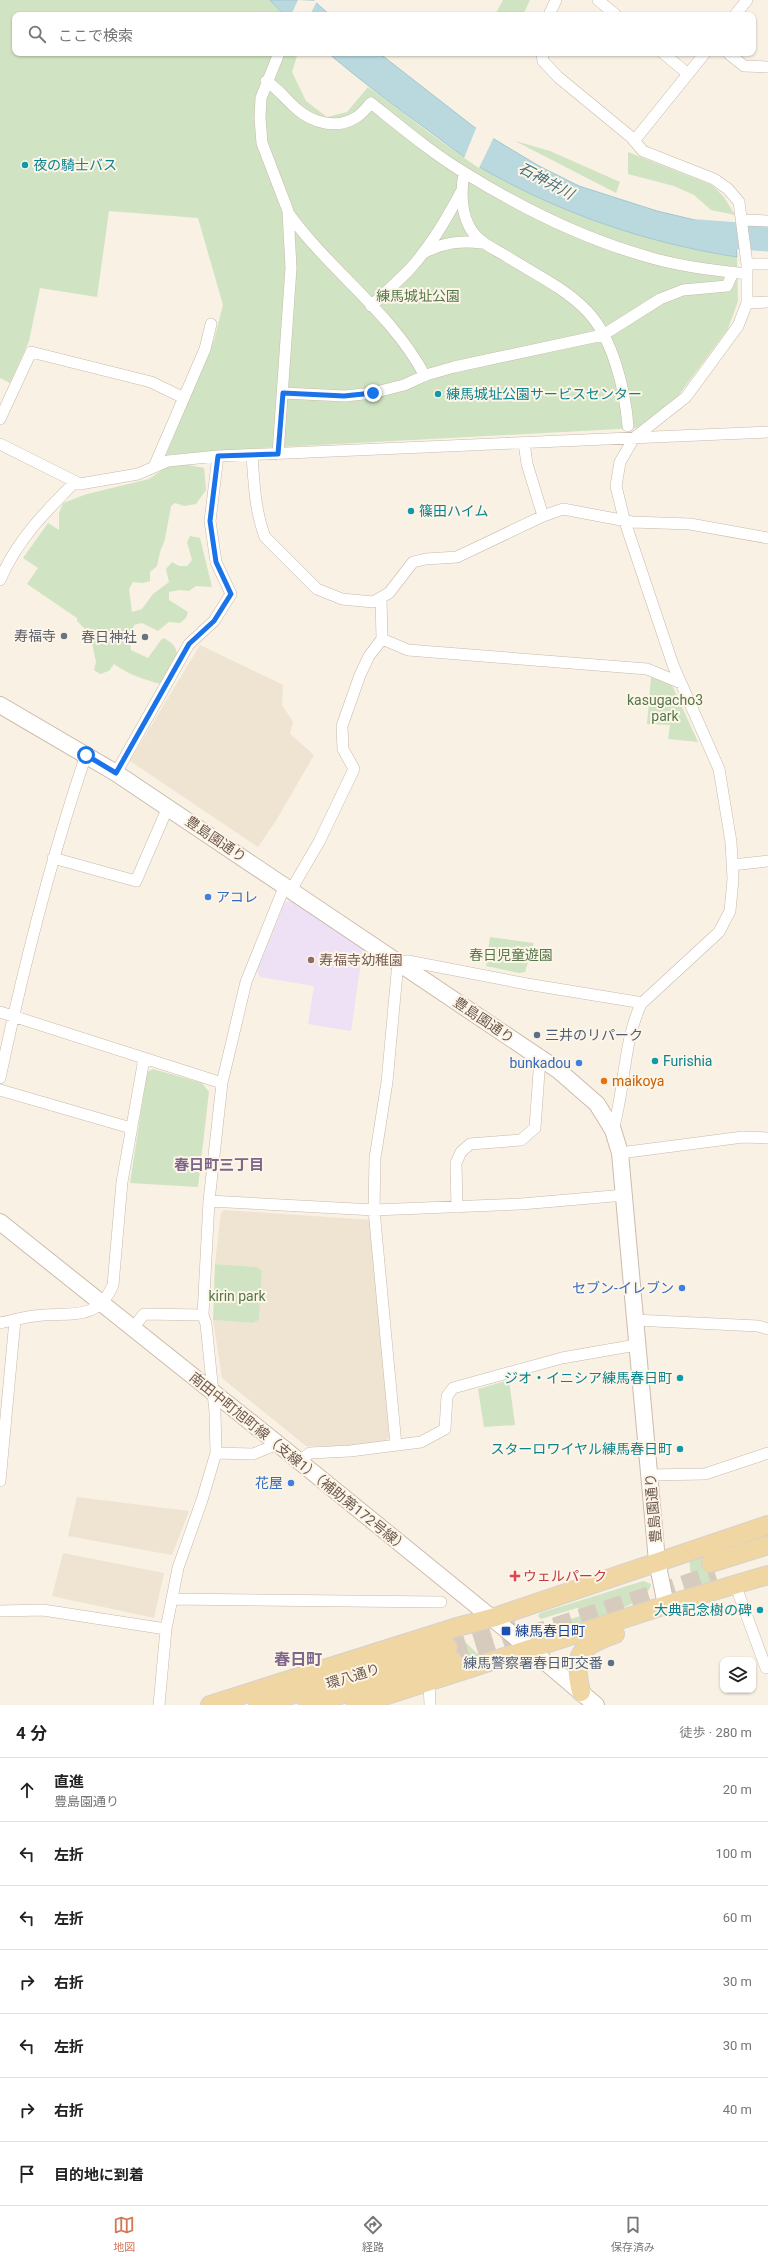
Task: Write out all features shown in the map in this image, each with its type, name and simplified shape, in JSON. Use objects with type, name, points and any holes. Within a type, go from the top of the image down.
[{"type":"main road","points":[[210,1705],[457,1627],[492,1618],[657,1561],[768,1525]]},
{"type":"main road","points":[[768,1545],[713,1568],[768,1558]]},
{"type":"main road","points":[[356,1705],[661,1607],[768,1575]]},
{"type":"main road","points":[[581,1692],[578,1668],[579,1657],[586,1647],[593,1641],[631,1628],[661,1607]]},
{"type":"main road","name":"環八通り","points":[[258,1705],[450,1653],[308,1705]]},
{"type":"street","points":[[551,12],[556,0]]},
{"type":"street","points":[[598,0],[612,12]]},
{"type":"street","points":[[737,12],[747,0]]},
{"type":"street","points":[[278,56],[260,98],[262,143],[288,214],[308,241],[402,340],[417,359],[425,376]]},
{"type":"street","points":[[542,56],[543,61],[558,77],[634,141],[643,151],[714,179],[728,189],[739,202],[747,269],[748,303],[738,326],[686,397],[634,438],[620,462],[616,486],[624,519],[681,683],[719,769],[732,864],[730,911],[726,922],[719,932],[641,1004],[623,1071],[620,1105],[613,1130]]},
{"type":"street","points":[[667,56],[688,74]]},
{"type":"street","points":[[634,141],[703,56]]},
{"type":"street","points":[[732,56],[744,66],[768,67]]},
{"type":"street","points":[[266,81],[278,89],[297,110],[309,119],[324,123],[339,124],[356,118],[370,103],[464,173],[514,202],[595,239],[652,258],[698,268],[733,272],[768,264]]},
{"type":"street","points":[[464,173],[462,190],[463,205],[470,227],[482,243],[567,295],[587,311],[603,335],[616,367],[626,399],[628,426]]},
{"type":"street","points":[[371,306],[409,269],[421,254],[449,214],[462,190]]},
{"type":"street","points":[[278,454],[291,268],[288,214]]},
{"type":"street","points":[[742,220],[768,221]]},
{"type":"street","points":[[421,254],[438,246],[454,242],[482,243]]},
{"type":"street","points":[[283,393],[344,396],[372,393],[404,385],[425,376],[464,364],[603,335],[660,300],[683,290],[727,286],[733,272]]},
{"type":"street","points":[[748,303],[768,302]]},
{"type":"street","points":[[154,467],[206,349],[211,324]]},
{"type":"street","points":[[0,419],[31,352],[151,382],[184,398]]},
{"type":"street","points":[[0,444],[80,484],[138,474],[168,460],[218,456],[768,432]]},
{"type":"street","points":[[524,443],[527,464],[543,516]]},
{"type":"street","points":[[252,455],[254,492],[260,526],[265,537],[317,589],[342,599],[373,602],[389,593],[413,562],[426,559],[457,557],[543,516],[563,509],[624,519],[632,522],[690,524],[768,538]]},
{"type":"street","points":[[116,773],[189,644],[214,621],[231,594],[216,562],[210,521],[218,456]]},
{"type":"street","points":[[0,580],[17,546],[34,524],[75,482]]},
{"type":"street","points":[[159,1705],[166,1629],[178,1568],[202,1500],[216,1453],[215,1412],[206,1324],[203,1315],[209,1201],[222,1084],[246,982],[288,888],[319,842],[354,769],[343,749],[342,726],[369,656],[382,639],[382,598]]},
{"type":"street","points":[[382,639],[408,650],[647,669],[681,683]]},
{"type":"street","name":"豊島園通り","points":[[0,705],[116,773],[168,807],[540,1058],[572,1081],[597,1104],[613,1130],[620,1153],[625,1195],[636,1345],[650,1475],[661,1607]]},
{"type":"street","points":[[0,1078],[13,1016],[53,858],[86,755]]},
{"type":"street","points":[[53,858],[136,881],[168,807]]},
{"type":"street","points":[[732,864],[768,861]]},
{"type":"street","points":[[396,1445],[374,1210],[375,1158],[387,1082],[398,962],[408,961],[527,984],[629,1000],[641,1004]]},
{"type":"street","points":[[0,1012],[222,1084]]},
{"type":"street","points":[[457,1208],[456,1163],[461,1152],[470,1144],[521,1140],[535,1128],[540,1058]]},
{"type":"street","points":[[0,1323],[42,1315],[75,1315],[89,1311],[102,1303],[113,1285],[122,1182],[144,1059]]},
{"type":"street","points":[[0,1090],[131,1128]]},
{"type":"street","points":[[620,1153],[743,1137],[768,1138]]},
{"type":"street","points":[[209,1201],[374,1210],[457,1208],[625,1195]]},
{"type":"street","name":"南田中町旭町線（支線1）（補助第172号線）","points":[[0,1222],[278,1444],[530,1649],[596,1705]]},
{"type":"street","points":[[133,1328],[144,1314],[203,1315]]},
{"type":"street","points":[[0,1481],[15,1320]]},
{"type":"street","points":[[634,1320],[758,1326],[768,1330]]},
{"type":"street","points":[[299,1462],[310,1453],[350,1451],[421,1442],[445,1429],[447,1396],[453,1388],[562,1358],[636,1345]]},
{"type":"street","points":[[216,1453],[252,1454],[278,1444]]},
{"type":"street","points":[[650,1475],[705,1474],[768,1453]]},
{"type":"street","points":[[735,1584],[766,1668],[768,1668]]},
{"type":"street","points":[[172,1599],[441,1602]]},
{"type":"street","points":[[0,1611],[43,1610],[166,1629]]},
{"type":"street","points":[[429,1682],[430,1705]]},
{"type":"shaded area","points":[[200,645],[283,685],[282,705],[293,722],[290,734],[314,755],[277,819],[258,847],[130,761]]},
{"type":"shaded area","name":"寿福寺幼稚園","points":[[291,901],[363,948],[351,1031],[308,1024],[314,986],[260,977],[257,971],[285,902]]},
{"type":"shaded area","points":[[224,1210],[372,1220],[389,1437],[385,1442],[350,1447],[306,1446],[222,1378],[213,1320],[253,1323],[259,1320],[262,1271],[256,1267],[215,1264],[221,1213]]},
{"type":"shaded area","points":[[77,1497],[189,1511],[172,1555],[68,1536]]},
{"type":"shaded area","points":[[63,1553],[164,1573],[154,1618],[52,1596]]},
{"type":"green space","name":"練馬城址公園","points":[[0,0],[270,0],[280,12],[12,12],[12,56],[297,56],[292,72],[306,101],[327,117],[347,112],[368,87],[439,140],[469,160],[544,200],[606,225],[638,235],[671,244],[737,257],[738,301],[728,329],[678,396],[637,428],[262,448],[166,455],[214,340],[223,305],[198,218],[109,211],[97,297],[40,288],[29,341],[10,383],[0,378]]},
{"type":"green space","points":[[503,0],[530,0],[524,12],[497,12]]},
{"type":"green space","points":[[515,141],[550,151],[620,182],[616,193]]},
{"type":"green space","points":[[628,152],[712,185],[724,197],[735,215],[711,210],[694,195],[674,186],[628,174]]},
{"type":"green space","points":[[183,464],[204,468],[206,490],[196,504],[184,506],[175,503],[171,506],[165,539],[157,566],[150,572],[150,581],[143,583],[133,582],[129,589],[132,612],[142,609],[153,594],[169,582],[166,569],[172,562],[179,566],[187,566],[192,560],[187,542],[190,536],[200,538],[212,587],[196,586],[189,591],[179,590],[169,592],[169,600],[188,612],[186,618],[180,623],[169,622],[158,631],[142,623],[134,625],[130,638],[131,650],[148,658],[164,638],[175,647],[177,656],[161,684],[136,676],[114,664],[109,671],[100,674],[94,670],[96,662],[90,634],[77,621],[77,618],[27,584],[38,568],[23,558],[48,523],[59,530],[59,513],[63,503],[87,494],[149,479],[168,466]]},
{"type":"green space","name":"kasugacho3 park","points":[[651,677],[672,685],[698,742],[668,739],[670,725],[647,724]]},
{"type":"green space","name":"春日児童遊園","points":[[490,937],[534,943],[525,972],[519,973],[486,966]]},
{"type":"green space","points":[[153,1069],[202,1083],[209,1092],[198,1187],[130,1183],[147,1072]]},
{"type":"green space","name":"kirin park","points":[[215,1264],[257,1267],[262,1271],[259,1320],[253,1323],[213,1320]]},
{"type":"green space","points":[[509,1380],[515,1425],[484,1427],[478,1389]]},
{"type":"green space","points":[[708,1551],[718,1582],[699,1587],[692,1586],[689,1558]]},
{"type":"green space","points":[[643,1581],[651,1584],[647,1592],[638,1600],[609,1614],[554,1628],[550,1626],[580,1616],[580,1609],[577,1608],[541,1619],[538,1616],[540,1613]]},
{"type":"green space","points":[[460,1637],[481,1657],[454,1667],[446,1640]]},
{"type":"water","points":[[270,0],[313,0],[327,12],[281,12]]},
{"type":"water","points":[[332,56],[383,56],[474,127],[539,166],[579,186],[657,211],[695,220],[734,226],[737,257],[670,244],[638,235],[606,225],[543,200],[483,169],[462,156]]},
{"type":"pier","points":[[298,0],[317,1],[312,12],[292,12]]},
{"type":"pier","points":[[477,126],[494,137],[479,168],[464,158]]},
{"type":"waterway","name":"石神井川","points":[[698,233],[768,238]]},
{"type":"tunnel","points":[[452,1660],[715,1574]]},
{"type":"tunnel","points":[[448,1647],[516,1626]]},
{"type":"place","name":"夜の騎士バス","points":[[25,165]]},
{"type":"place","name":"練馬城址公園サービスセンター","points":[[438,394]]},
{"type":"place","name":"篠田ハイム","points":[[411,511]]},
{"type":"place","name":"寿福寺","points":[[64,636]]},
{"type":"place","name":"春日神社","points":[[145,637]]},
{"type":"place","name":"アコレ","points":[[208,897]]},
{"type":"place","name":"寿福寺幼稚園","points":[[311,960]]},
{"type":"place","name":"三井のリパーク","points":[[537,1035]]},
{"type":"place","name":"Furishia","points":[[655,1061]]},
{"type":"place","name":"bunkadou","points":[[579,1063]]},
{"type":"place","name":"maikoya","points":[[604,1081]]},
{"type":"place","name":"セブン-イレブン","points":[[682,1288]]},
{"type":"place","name":"ジオ・イニシア練馬春日町","points":[[680,1378]]},
{"type":"place","name":"スターロワイヤル練馬春日町","points":[[680,1449]]},
{"type":"place","name":"花屋","points":[[291,1483]]},
{"type":"place","name":"ウェルパーク","points":[[515,1576]]},
{"type":"place","name":"大典記念樹の碑","points":[[760,1610]]},
{"type":"place","name":"練馬春日町","points":[[506,1631]]},
{"type":"place","name":"練馬警察署春日町交番","points":[[611,1663]]},
{"type":"district","name":"春日町三丁目","points":[[219,1165]]},
{"type":"district","name":"春日町","points":[[298,1659]]},
{"type":"route","points":[[86,755],[116,773],[189,644],[214,621],[231,594],[216,562],[210,521],[218,456],[278,454],[283,393],[344,396],[373,393]]}]
